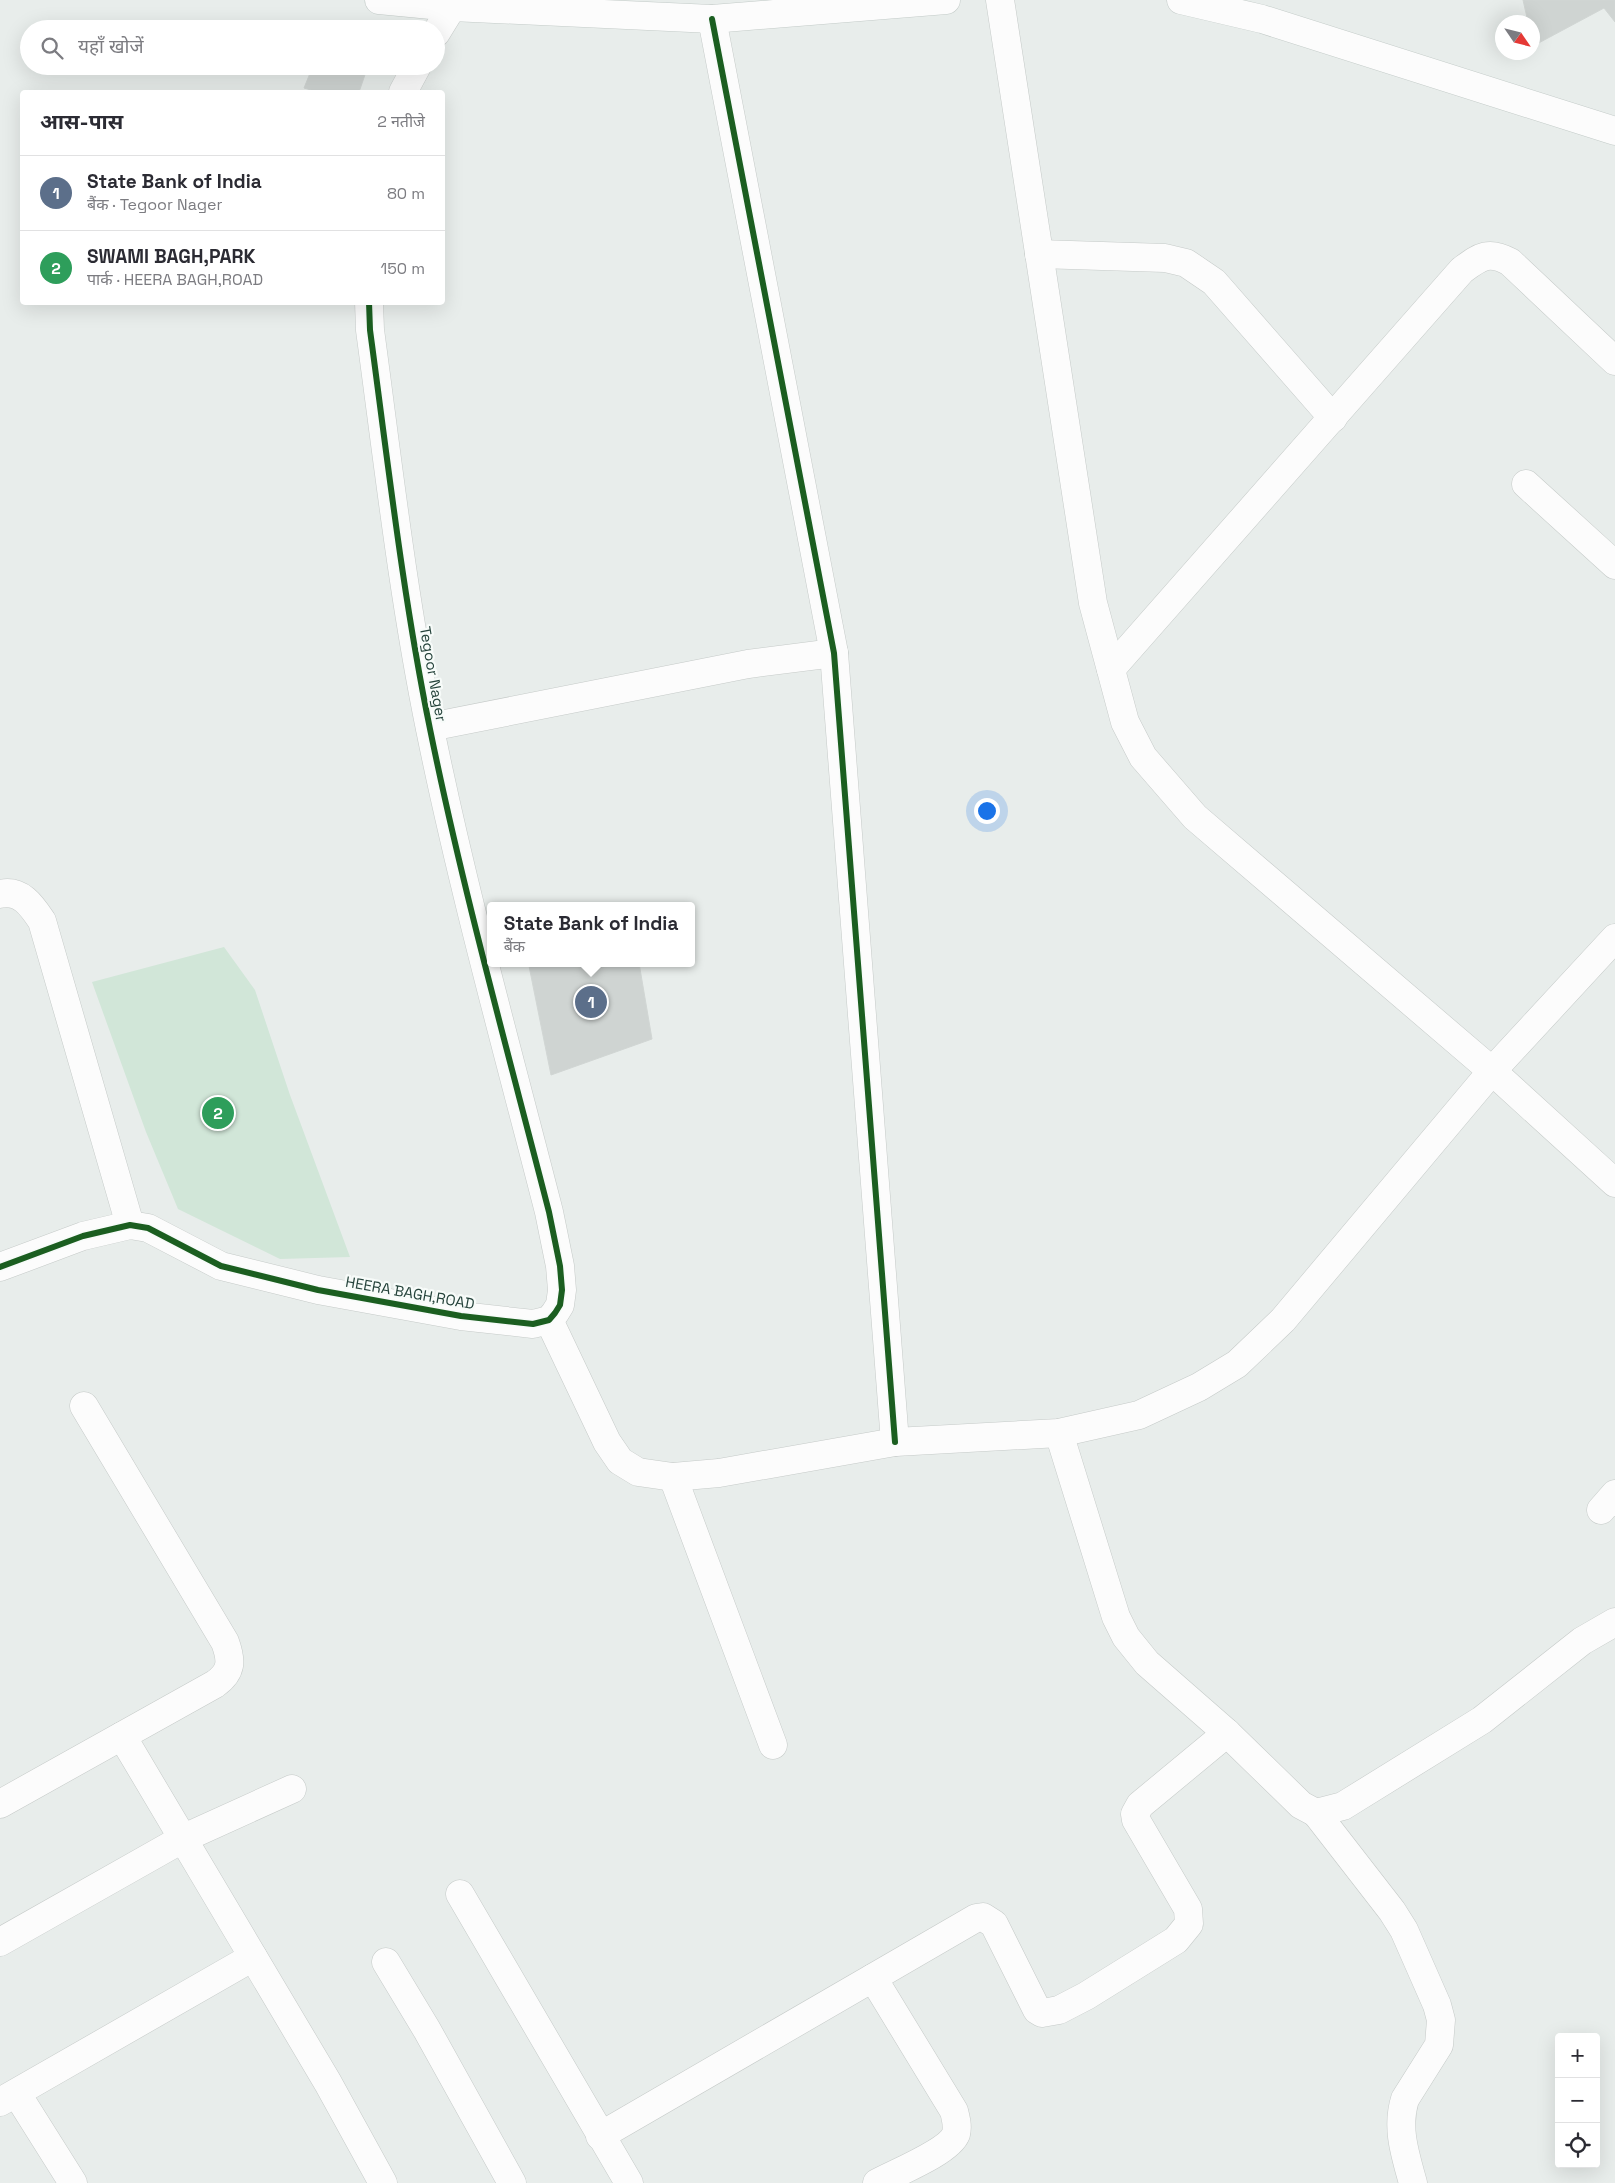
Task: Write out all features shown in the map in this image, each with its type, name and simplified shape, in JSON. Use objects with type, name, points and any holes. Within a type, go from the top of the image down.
[{"type":"street","points":[[378,0],[452,7],[545,5],[712,19],[946,0]]},
{"type":"street","points":[[1000,0],[1092,603],[1125,722],[1143,757],[1195,817],[1492,1071],[1615,1183]]},
{"type":"street","points":[[1181,0],[1262,19],[1615,130]]},
{"type":"street","points":[[444,20],[452,7]]},
{"type":"street","points":[[712,19],[834,653],[895,1442]]},
{"type":"street","points":[[404,90],[412,75]]},
{"type":"street","points":[[1039,254],[1165,258],[1186,263],[1201,271],[1214,282],[1332,418]]},
{"type":"street","points":[[1111,669],[1462,270],[1479,257],[1492,255],[1510,262],[1615,361]]},
{"type":"street","name":"Tegoor Nager","points":[[369,305],[370,330],[397,539],[430,727],[464,884],[549,1212],[560,1266],[562,1290],[560,1305],[549,1320]]},
{"type":"street","points":[[1526,484],[1615,565]]},
{"type":"street","points":[[430,727],[748,664],[834,653]]},
{"type":"street","points":[[0,894],[16,894],[31,904],[42,921],[130,1225]]},
{"type":"street","points":[[549,1320],[607,1442],[620,1461],[638,1472],[673,1477],[719,1473],[895,1442],[1059,1433],[1139,1414],[1199,1388],[1237,1364],[1283,1320],[1492,1071],[1615,938]]},
{"type":"street","name":"HEERA BAGH,ROAD","points":[[0,1267],[83,1236],[130,1225],[148,1228],[221,1266],[318,1290],[461,1316],[533,1324],[549,1320]]},
{"type":"street","points":[[0,1804],[215,1684],[227,1673],[231,1662],[225,1642],[84,1406]]},
{"type":"street","points":[[1059,1433],[1116,1617],[1126,1637],[1147,1663],[1227,1733],[1301,1805],[1316,1813],[1392,1911],[1404,1930],[1441,2020],[1438,2045],[1405,2099],[1402,2109],[1400,2136],[1413,2183]]},
{"type":"street","points":[[673,1477],[773,1745]]},
{"type":"street","points":[[1316,1813],[1343,1806],[1482,1720],[1582,1641],[1615,1622]]},
{"type":"street","points":[[600,2136],[976,1918],[983,1917],[994,1924],[1037,2010],[1042,2013],[1049,2013],[1086,1996],[1176,1940],[1189,1924],[1188,1909],[1136,1820],[1135,1814],[1140,1806],[1227,1733]]},
{"type":"street","points":[[122,1736],[328,2083],[383,2183]]},
{"type":"street","points":[[0,1942],[184,1838],[292,1789]]},
{"type":"street","points":[[460,1894],[629,2183]]},
{"type":"street","points":[[73,2183],[8,2098],[253,1957]]},
{"type":"street","points":[[386,1962],[427,2030],[512,2183]]},
{"type":"street","points":[[873,1978],[954,2111],[957,2127],[955,2135],[944,2147],[877,2183]]},
{"type":"green space","points":[[224,947],[255,990],[290,1095],[350,1257],[280,1259],[178,1209],[146,1132],[92,982]]},
{"type":"building","points":[[1523,0],[1615,0],[1615,22],[1604,8],[1540,42],[1540,15],[1526,15]]},
{"type":"building","points":[[309,75],[365,75],[360,90],[311,90],[304,88]]},
{"type":"building","points":[[529,967],[640,967],[652,1039],[551,1075]]},
{"type":"cycle path","points":[[712,19],[834,653],[895,1442]]},
{"type":"cycle path","points":[[0,1267],[83,1236],[130,1225],[148,1228],[221,1266],[318,1290],[461,1316],[533,1324],[549,1320],[560,1305],[562,1290],[560,1266],[549,1212],[471,911],[420,679],[390,480],[370,330],[369,305]]},
{"type":"place","name":"State Bank of India","points":[[591,1002]]},
{"type":"place","name":"SWAMI BAGH,PARK","points":[[218,1113]]}]
